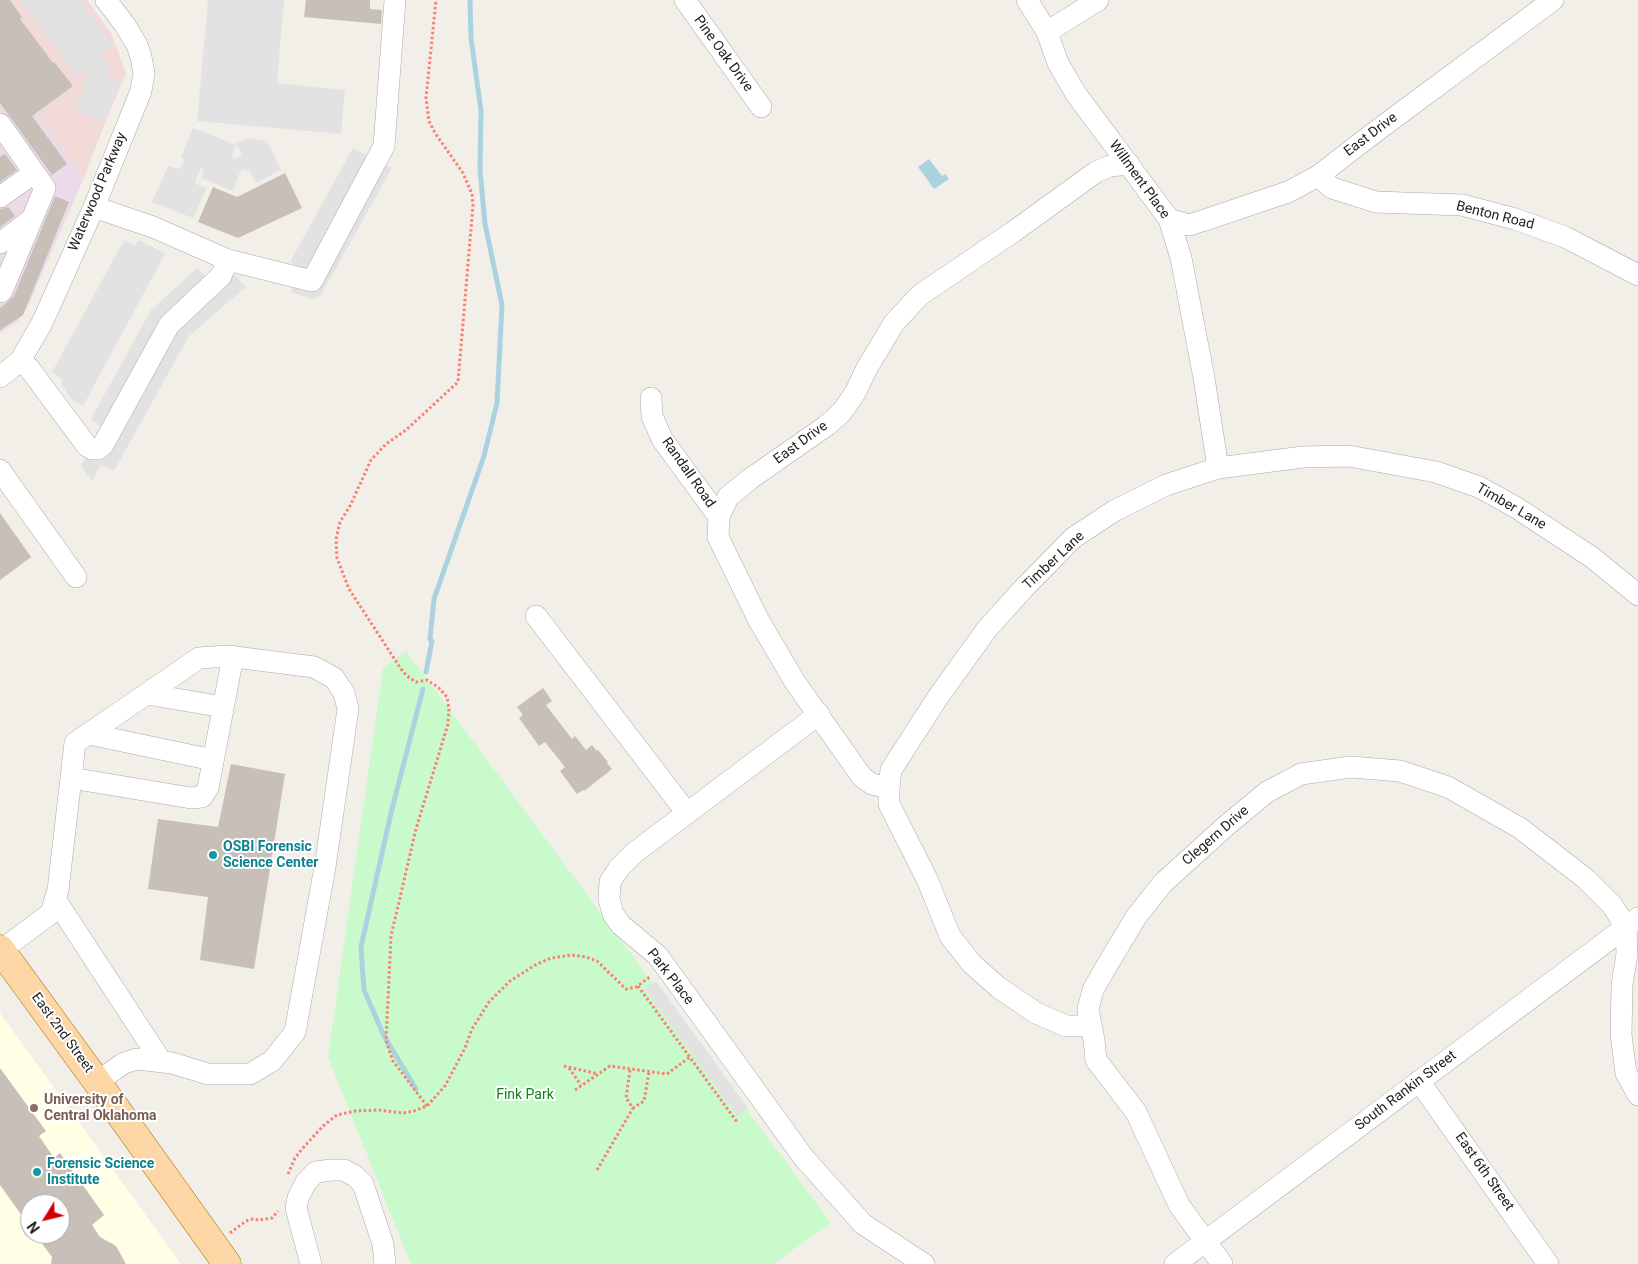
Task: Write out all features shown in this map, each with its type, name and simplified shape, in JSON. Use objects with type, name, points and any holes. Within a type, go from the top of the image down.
[{"type":"main road","name":"East 2nd Street","points":[[0,950],[220,1255]]},
{"type":"street","name":"Waterwood Parkway","points":[[0,377],[20,361],[42,323],[94,206],[141,91],[144,73],[137,45],[106,0]]},
{"type":"street","points":[[94,206],[153,228],[228,260],[312,281],[384,146],[395,0]]},
{"type":"street","name":"Pine Oak Drive","points":[[685,0],[762,107]]},
{"type":"street","name":"Willment Place","points":[[1027,0],[1047,32],[1058,63],[1076,94],[1169,219],[1182,258],[1218,468]]},
{"type":"street","points":[[1047,32],[1098,0]]},
{"type":"street","name":"East Drive","points":[[1169,219],[1190,224],[1205,220],[1288,192],[1318,176],[1553,0]]},
{"type":"street","points":[[0,292],[45,188],[4,138]]},
{"type":"street","name":"East Drive","points":[[889,788],[872,784],[862,777],[795,682],[758,619],[718,537],[719,518],[728,497],[750,479],[826,426],[842,412],[855,393],[867,368],[894,323],[920,295],[1013,232],[1096,172],[1110,166],[1129,164]]},
{"type":"street","points":[[0,197],[34,173]]},
{"type":"street","name":"Benton Road","points":[[1318,176],[1332,188],[1376,202],[1462,205],[1516,220],[1565,237],[1638,275]]},
{"type":"street","points":[[0,243],[32,220]]},
{"type":"street","points":[[20,361],[29,368],[87,446],[92,449],[98,449],[103,445],[169,326],[220,276],[228,260]]},
{"type":"street","name":"Randall Road","points":[[651,398],[652,416],[662,439],[719,518]]},
{"type":"street","name":"Timber Lane","points":[[1091,1026],[1066,1026],[1036,1013],[998,987],[972,964],[950,936],[927,879],[889,804],[891,770],[938,697],[987,629],[1024,588],[1074,538],[1114,511],[1166,485],[1218,468],[1303,457],[1349,456],[1436,472],[1479,487],[1517,508],[1593,558],[1638,595]]},
{"type":"street","points":[[0,470],[76,577]]},
{"type":"street","points":[[536,616],[687,813]]},
{"type":"street","points":[[71,778],[191,798],[202,797],[208,788],[233,656]]},
{"type":"street","points":[[0,950],[51,913],[58,890],[75,744],[200,658],[233,656],[314,668],[334,678],[344,693],[348,709],[325,867],[295,1032],[272,1061],[250,1074],[208,1074],[172,1063],[138,1059],[124,1063],[97,1082]]},
{"type":"street","points":[[148,694],[223,707]]},
{"type":"street","name":"Park Place","points":[[819,714],[634,853],[619,868],[610,882],[609,899],[613,914],[621,925],[658,956],[804,1158],[863,1224],[910,1257],[924,1264]]},
{"type":"street","points":[[89,734],[213,760]]},
{"type":"street","name":"Clegern Drive","points":[[1222,1264],[1179,1205],[1136,1112],[1096,1060],[1088,1009],[1093,990],[1136,916],[1163,883],[1227,825],[1267,792],[1301,774],[1351,768],[1400,771],[1448,787],[1520,828],[1586,879],[1632,923]]},
{"type":"street","points":[[55,899],[161,1061]]},
{"type":"street","points":[[1632,923],[1622,985],[1621,1035],[1626,1073],[1638,1095]]},
{"type":"street","name":"South Rankin Street","points":[[1175,1264],[1419,1080],[1632,923]]},
{"type":"street","name":"East 6th Street","points":[[1419,1080],[1548,1264]]},
{"type":"street","points":[[310,1264],[296,1208],[298,1198],[306,1182],[316,1172],[344,1170],[355,1176],[363,1184],[383,1244],[385,1264]]},
{"type":"path","points":[[427,1106],[393,1061],[386,1041],[391,936],[416,829],[448,724],[448,703],[447,698],[428,680],[416,682],[401,669],[350,590],[337,558],[336,539],[340,522],[350,506],[371,460],[386,444],[406,430],[458,382],[473,205],[472,194],[465,177],[429,121],[426,98],[436,0]]},
{"type":"path","points":[[287,1178],[295,1158],[302,1149],[323,1126],[337,1115],[355,1111],[378,1110],[402,1113],[427,1106],[446,1086],[465,1048],[472,1029],[489,1002],[510,981],[537,964],[551,958],[572,955],[586,957],[596,961],[626,990],[638,986],[665,966]]},
{"type":"path","points":[[638,986],[736,1122]]},
{"type":"path","points":[[575,1090],[610,1066],[667,1074],[690,1058]]},
{"type":"path","points":[[582,1085],[566,1066],[598,1074]]},
{"type":"path","points":[[630,1070],[626,1098],[633,1108]]},
{"type":"path","points":[[597,1170],[633,1108],[644,1101],[649,1072]]},
{"type":"path","points":[[220,1255],[246,1220],[272,1218],[279,1210],[281,1204]]},
{"type":"shaded area","points":[[0,0],[87,0],[111,33],[126,73],[84,178],[0,64]]},
{"type":"shaded area","points":[[20,0],[79,0],[113,47],[102,57],[106,59],[109,75],[121,80],[103,123],[75,110],[90,71],[89,69],[77,77]]},
{"type":"shaded area","points":[[208,0],[284,0],[277,83],[345,90],[341,134],[197,121]]},
{"type":"shaded area","points":[[0,64],[84,178],[27,308],[18,321],[0,333]]},
{"type":"shaded area","points":[[193,128],[236,145],[232,156],[235,159],[242,155],[236,144],[247,138],[267,141],[281,170],[256,183],[250,171],[243,169],[233,191],[201,178],[204,170],[201,168],[195,181],[196,184],[206,188],[193,218],[152,202],[168,166],[178,169],[182,167],[184,160],[181,157]]},
{"type":"shaded area","points":[[353,148],[392,168],[321,295],[311,299],[291,292],[300,269],[290,262]]},
{"type":"shaded area","points":[[124,240],[134,245],[139,240],[165,254],[83,406],[72,400],[61,384],[62,379],[52,372]]},
{"type":"shaded area","points":[[197,268],[206,276],[233,273],[246,287],[189,336],[114,471],[101,465],[92,481],[81,466],[101,427],[91,419],[151,310]]},
{"type":"shaded area","points":[[656,981],[748,1108],[737,1116],[645,989]]},
{"type":"shaded area","name":"University of Central Oklahoma","points":[[0,1013],[181,1264],[0,1264]]},
{"type":"green space","name":"Fink Park","points":[[406,651],[831,1223],[773,1264],[411,1264],[328,1057],[383,668]]},
{"type":"water","points":[[929,159],[942,176],[945,174],[949,179],[934,189],[918,167]]},
{"type":"building","points":[[0,0],[10,0],[22,17],[20,19],[73,86],[32,116],[67,164],[52,175],[0,103]]},
{"type":"building","points":[[306,0],[370,0],[370,9],[382,10],[381,24],[304,17]]},
{"type":"building","points":[[5,154],[17,170],[0,182],[0,157]]},
{"type":"building","points":[[285,173],[302,208],[238,238],[198,222],[213,187],[237,197]]},
{"type":"building","points":[[55,196],[69,202],[23,315],[0,330],[0,308],[14,296]]},
{"type":"building","points":[[8,207],[15,216],[0,227],[0,209]]},
{"type":"building","points":[[0,513],[31,557],[0,580]]},
{"type":"building","points":[[543,688],[552,701],[546,705],[572,739],[575,736],[586,750],[592,745],[612,769],[584,791],[577,794],[560,771],[565,767],[545,742],[539,746],[519,718],[523,715],[517,707]]},
{"type":"building","name":"OSBI Forensic Science Center","points":[[231,764],[285,774],[254,969],[200,960],[208,897],[148,889],[158,819],[218,827]]},
{"type":"building","name":"Forensic Science Institute","points":[[0,1068],[46,1131],[39,1136],[54,1158],[60,1153],[104,1215],[92,1225],[100,1237],[116,1246],[126,1264],[51,1264],[52,1257],[42,1244],[70,1244],[70,1194],[20,1194],[20,1213],[0,1185]]},
{"type":"waterway","points":[[426,672],[432,641],[430,639],[434,599],[484,456],[497,403],[502,305],[485,224],[480,170],[481,111],[471,38],[470,0]]},
{"type":"waterway","points":[[416,1089],[384,1036],[364,990],[361,947],[391,813],[423,689]]},
{"type":"place","name":"OSBI Forensic Science Center","points":[[213,855]]},
{"type":"place","name":"University of Central Oklahoma","points":[[34,1108]]},
{"type":"place","name":"Forensic Science Institute","points":[[37,1172]]}]
